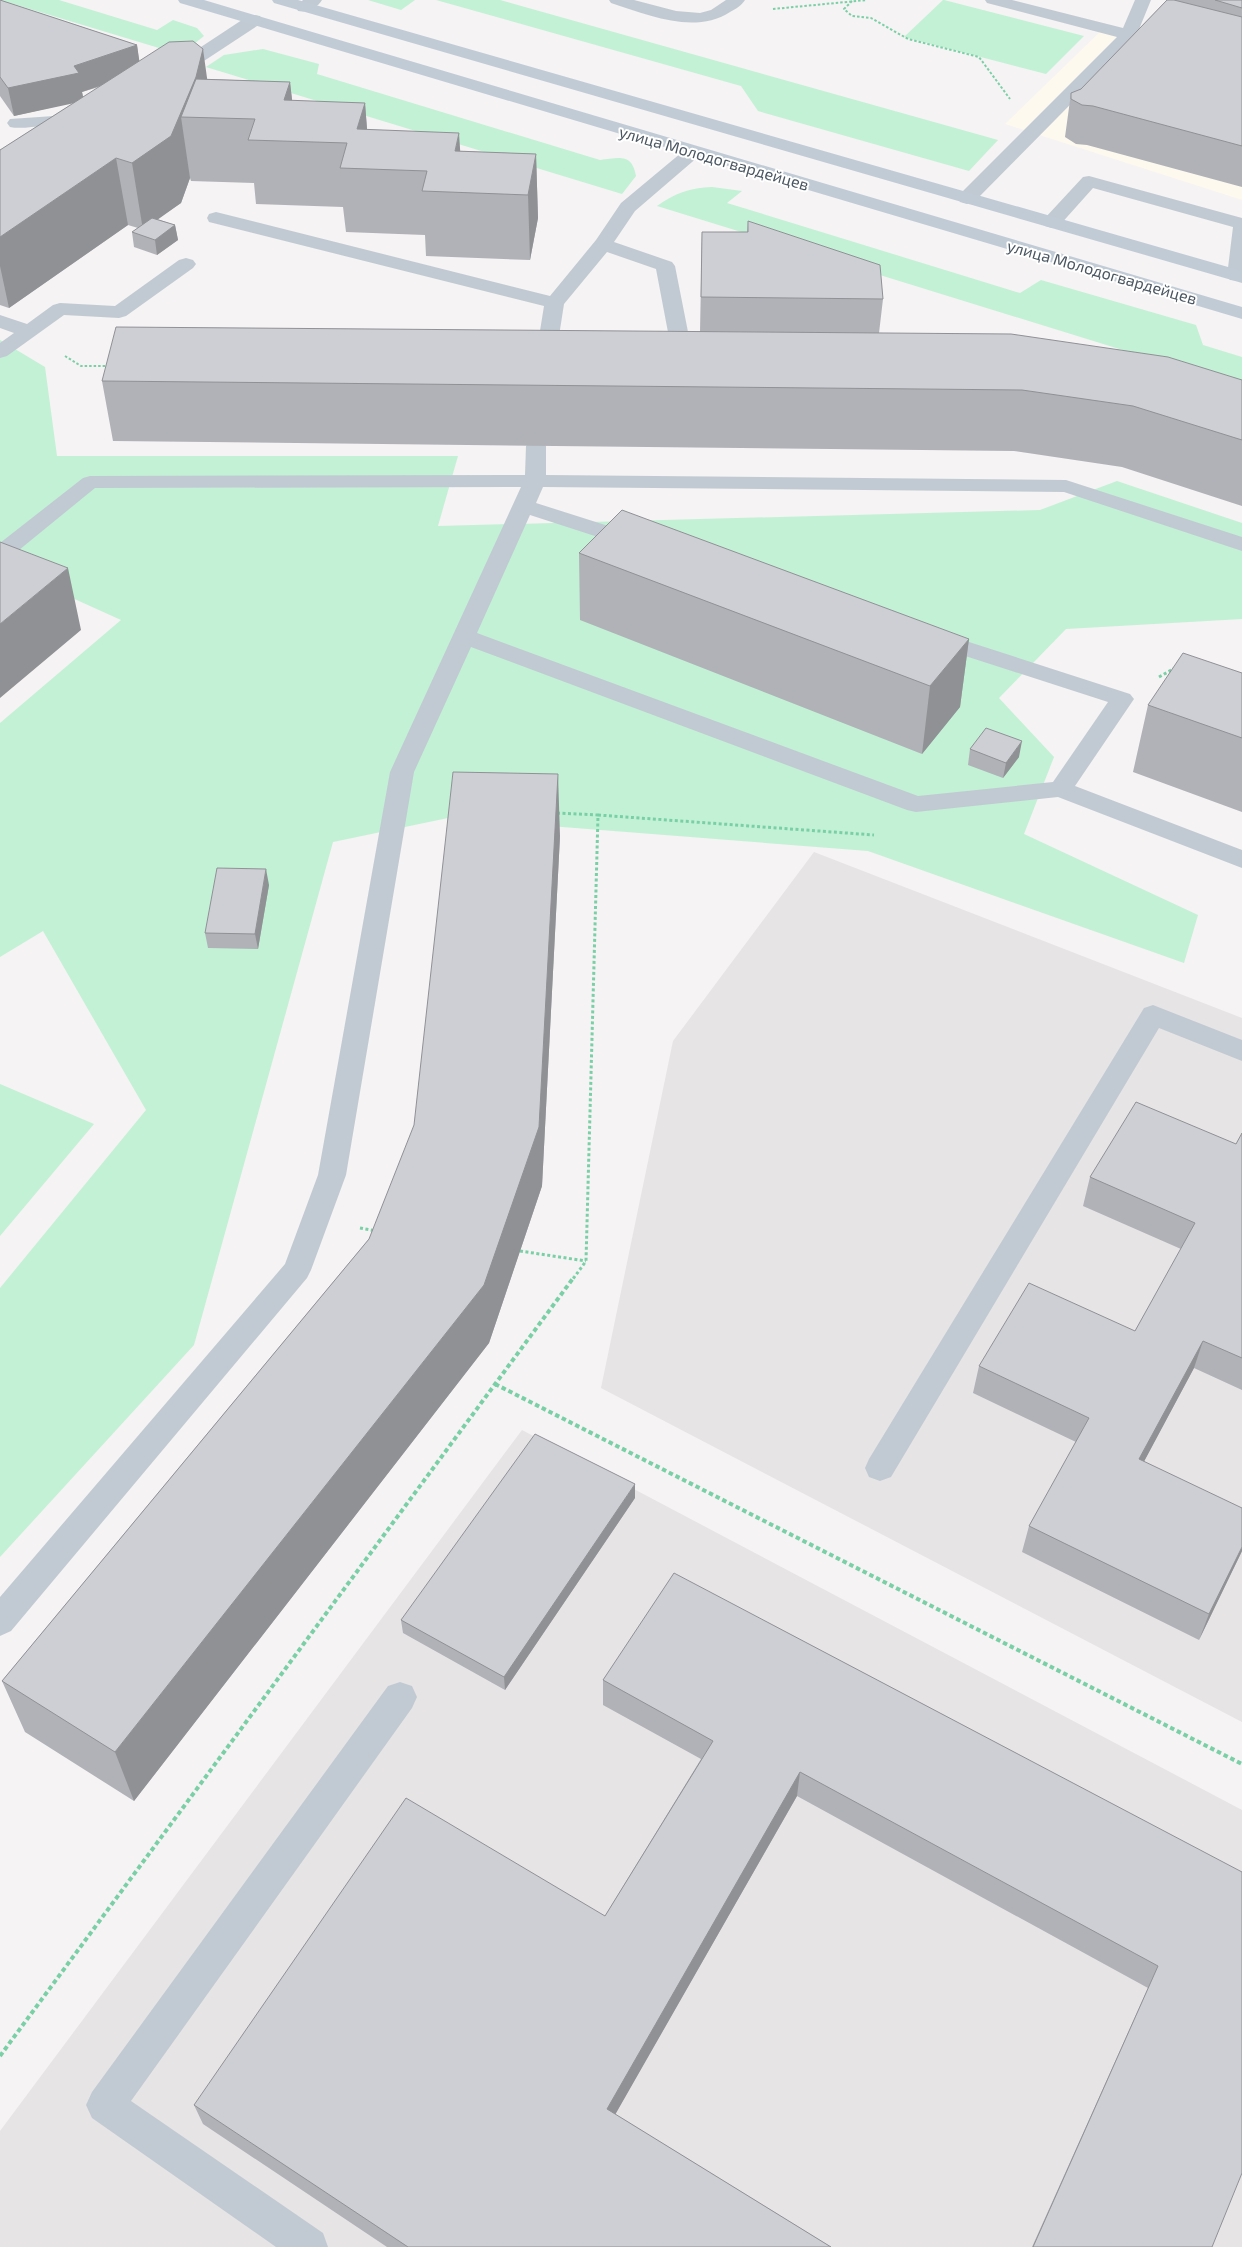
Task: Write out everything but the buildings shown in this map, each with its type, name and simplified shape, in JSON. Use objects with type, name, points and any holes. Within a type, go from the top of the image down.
[{"type":"main road","name":"улица Молодогвардейцев","points":[[186,0],[693,152],[1242,313]]},
{"type":"main road","name":"улица Молодогвардейцев","points":[[280,0],[309,3],[967,198],[1240,276]]},
{"type":"lane","points":[[617,0],[682,17],[709,17],[737,0]]},
{"type":"lane","points":[[993,0],[1129,35]]},
{"type":"lane","points":[[967,198],[1129,35],[1140,6],[1157,17]]},
{"type":"lane","points":[[156,84],[254,20]]},
{"type":"lane","points":[[67,141],[99,120]]},
{"type":"lane","points":[[16,123],[54,121],[83,131]]},
{"type":"lane","points":[[541,390],[554,302],[603,244],[628,207],[693,152]]},
{"type":"lane","points":[[1052,222],[1090,181],[1242,224]]},
{"type":"lane","points":[[216,218],[554,302]]},
{"type":"lane","points":[[1240,276],[1242,228]]},
{"type":"lane","points":[[603,244],[665,266],[681,348],[719,348]]},
{"type":"lane","points":[[0,352],[60,309],[119,312],[186,264]]},
{"type":"lane","points":[[0,321],[29,331]]},
{"type":"lane","points":[[0,1621],[296,1270],[332,1175],[402,772],[535,481],[536,446]]},
{"type":"lane","points":[[0,554],[90,482],[535,481],[1066,486],[1242,544]]},
{"type":"lane","points":[[524,506],[656,549]]},
{"type":"lane","points":[[913,632],[1122,699],[1060,789]]},
{"type":"lane","points":[[464,636],[916,804],[1060,789],[1242,859]]},
{"type":"lane","points":[[880,1468],[1153,1016],[1242,1051]]},
{"type":"lane","points":[[309,2247],[105,2105],[400,1698]]},
{"type":"path","points":[[714,14],[867,0]]},
{"type":"path","points":[[852,1],[844,9],[852,16],[872,18],[908,39],[979,57],[1034,131]]},
{"type":"path","points":[[29,331],[81,366],[110,366]]},
{"type":"path","points":[[1122,699],[1176,668]]},
{"type":"path","points":[[550,813],[874,835],[916,804]]},
{"type":"path","points":[[0,2056],[586,1260],[598,815]]},
{"type":"path","points":[[520,1251],[586,1260]]},
{"type":"path","points":[[495,1384],[1242,1764]]},
{"type":"shaded area","points":[[1106,26],[1242,59],[1242,200],[1005,124]]},
{"type":"shaded area","points":[[814,852],[1242,1018],[1242,1722],[601,1388],[673,1041]]},
{"type":"shaded area","points":[[522,1430],[1242,1810],[1242,2247],[0,2247],[0,2131]]},
{"type":"green space","points":[[0,0],[59,0],[157,30],[173,20],[197,28],[204,36],[190,47],[169,51]]},
{"type":"green space","points":[[368,0],[415,0],[401,10]]},
{"type":"green space","points":[[436,0],[500,0],[998,140],[969,171],[758,111],[741,86]]},
{"type":"green space","points":[[943,0],[1084,36],[1046,74],[904,37]]},
{"type":"green space","points":[[263,49],[319,64],[317,74],[600,160],[619,158],[628,160],[636,176],[622,194],[206,67],[224,55]]},
{"type":"green space","points":[[712,187],[742,191],[727,203],[1020,293],[1041,280],[1196,325],[1203,345],[1242,357],[1242,387],[657,206],[683,192]]},
{"type":"green space","points":[[0,340],[45,367],[57,456],[458,456],[438,526],[1040,510],[1117,481],[1242,523],[1242,619],[1066,629],[999,698],[1054,757],[1024,834],[1198,915],[1184,963],[868,851],[448,818],[333,842],[194,1345],[0,1557],[0,1288],[146,1110],[43,931],[0,957],[0,723],[121,620],[17,573],[0,586]]},
{"type":"green space","points":[[0,1084],[94,1124],[0,1236]]}]
